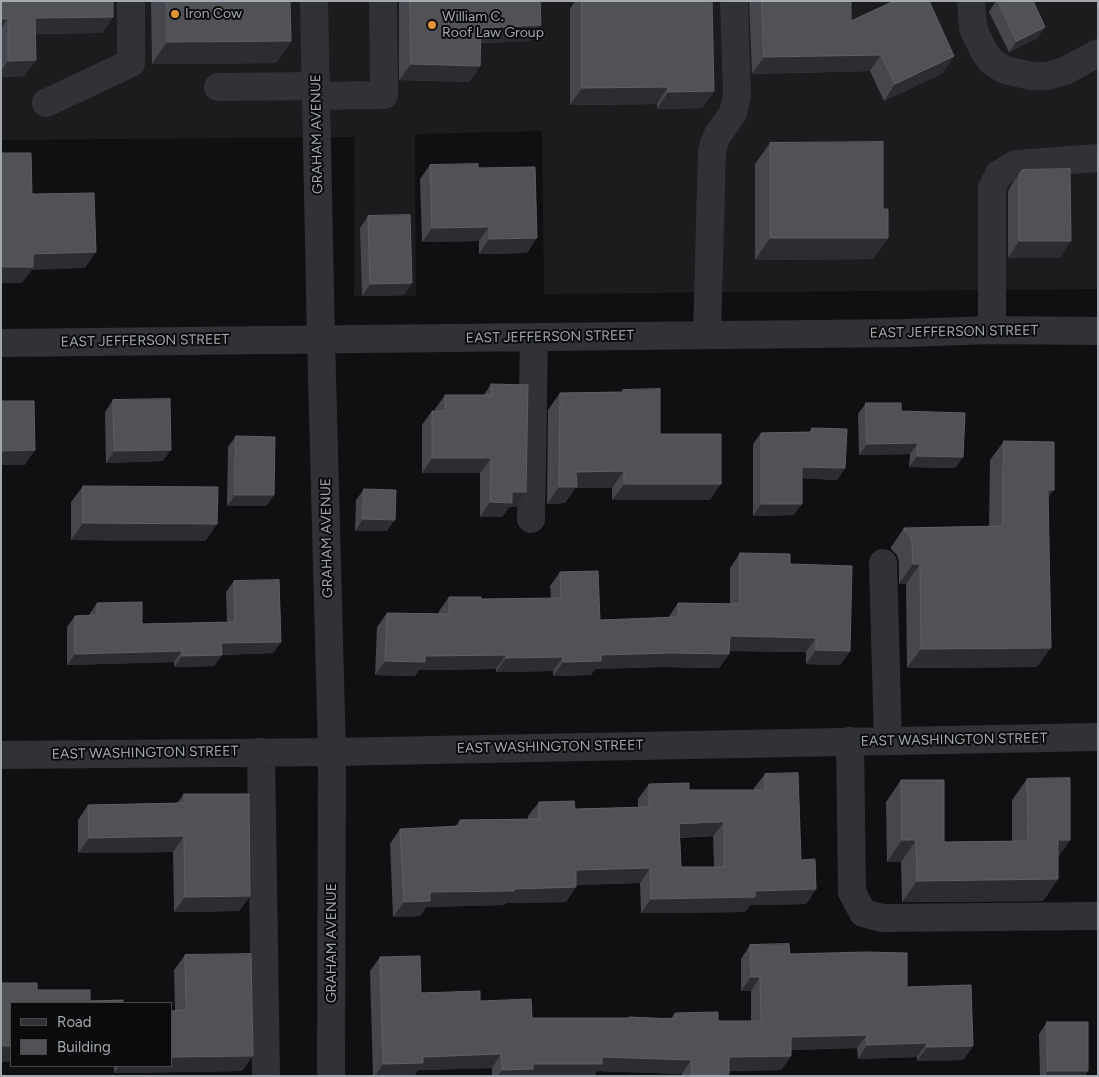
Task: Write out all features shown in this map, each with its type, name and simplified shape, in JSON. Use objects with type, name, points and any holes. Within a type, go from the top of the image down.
[{"type":"street","points":[[46,103],[130,63],[130,1]]},
{"type":"street","name":"GRAHAM AVENUE","points":[[314,1],[332,752],[331,1076]]},
{"type":"street","points":[[218,86],[384,96],[383,1]]},
{"type":"street","points":[[707,335],[712,150],[721,130],[733,113],[737,95],[734,1]]},
{"type":"street","points":[[972,1],[973,28],[977,37],[992,62],[1005,70],[1032,76],[1047,76],[1065,71],[1098,53]]},
{"type":"street","points":[[992,330],[992,188],[999,174],[1016,164],[1098,158]]},
{"type":"street","name":"EAST JEFFERSON STREET","points":[[1,343],[904,333],[992,330],[1098,331]]},
{"type":"street","points":[[530,518],[534,337]]},
{"type":"street","points":[[883,563],[888,741]]},
{"type":"street","name":"EAST WASHINGTON STREET","points":[[1,755],[332,752],[1098,737]]},
{"type":"street","points":[[850,742],[852,892],[864,912],[882,918],[1098,916]]},
{"type":"street","points":[[261,752],[266,1076]]},
{"type":"shaded area","points":[[1,1],[1098,1],[1098,289],[544,294],[542,131],[415,134],[416,296],[354,296],[355,137],[1,140]]},
{"type":"building","points":[[1,1],[113,1],[113,17],[35,18],[36,60],[8,61],[8,19],[1,19]]},
{"type":"building","points":[[167,1],[290,1],[291,41],[167,42]]},
{"type":"building","points":[[410,1],[540,1],[541,25],[481,28],[480,66],[411,64]]},
{"type":"building","points":[[582,1],[712,1],[714,91],[668,92],[668,87],[582,88]]},
{"type":"building","points":[[762,1],[851,1],[851,21],[894,1],[929,1],[954,56],[895,84],[881,55],[764,57]]},
{"type":"building","points":[[998,1],[1033,1],[1045,27],[1017,41]]},
{"type":"building","points":[[883,142],[883,209],[888,209],[888,238],[770,238],[770,143]]},
{"type":"building","points":[[1,153],[31,153],[32,194],[94,193],[96,252],[33,254],[33,267],[1,267]]},
{"type":"building","points":[[478,164],[478,168],[535,167],[537,238],[489,239],[489,227],[432,228],[430,165]]},
{"type":"building","points":[[1070,169],[1071,241],[1019,241],[1019,175],[1022,170]]},
{"type":"building","points":[[410,215],[412,283],[370,284],[368,216]]},
{"type":"building","points":[[491,384],[528,385],[526,492],[512,492],[512,503],[490,502],[491,458],[432,458],[432,411],[445,411],[445,395],[491,395]]},
{"type":"building","points":[[660,389],[660,434],[721,434],[721,484],[624,484],[624,471],[576,472],[577,487],[559,487],[560,393],[623,392],[623,390]]},
{"type":"building","points":[[170,399],[171,450],[114,451],[113,400]]},
{"type":"building","points":[[1,401],[34,401],[35,450],[1,451]]},
{"type":"building","points":[[866,403],[901,403],[901,411],[965,413],[963,457],[917,456],[918,443],[867,444]]},
{"type":"building","points":[[812,428],[847,429],[845,468],[802,467],[802,504],[761,504],[761,433],[812,432]]},
{"type":"building","points":[[236,436],[275,437],[274,495],[235,495]]},
{"type":"building","points":[[1004,441],[1054,442],[1054,490],[1048,490],[1051,648],[921,649],[920,564],[913,564],[912,543],[910,536],[904,528],[1002,526]]},
{"type":"building","points":[[83,486],[218,487],[217,524],[83,523]]},
{"type":"building","points":[[364,489],[396,490],[395,520],[363,519]]},
{"type":"building","points":[[740,553],[790,554],[790,564],[852,566],[850,651],[816,650],[816,638],[730,636],[729,654],[601,655],[601,661],[563,662],[563,657],[506,658],[506,655],[425,656],[425,662],[385,661],[387,613],[449,614],[449,597],[481,597],[481,599],[561,598],[560,572],[598,571],[600,620],[678,617],[678,603],[739,604]]},
{"type":"building","points":[[279,580],[281,642],[221,643],[222,655],[182,656],[182,651],[75,654],[75,616],[97,615],[97,603],[142,602],[142,624],[235,622],[234,581]]},
{"type":"building","points":[[798,773],[801,860],[815,859],[816,889],[755,891],[755,897],[651,899],[650,868],[576,870],[576,887],[514,889],[514,891],[430,892],[430,901],[404,902],[400,829],[460,826],[460,820],[539,819],[539,802],[574,801],[575,809],[649,807],[649,784],[689,783],[689,790],[765,790],[765,774]],"holes":[[[724,822],[724,867],[681,867],[679,824]]]},
{"type":"building","points":[[1070,778],[1070,840],[1058,840],[1058,879],[917,881],[916,840],[902,840],[901,780],[944,780],[944,842],[1028,841],[1027,779]]},
{"type":"building","points":[[184,794],[249,794],[250,896],[185,897],[184,836],[89,838],[88,805],[184,803]]},
{"type":"building","points":[[789,944],[790,954],[907,953],[907,987],[971,985],[973,1046],[927,1047],[927,1043],[867,1045],[867,1035],[791,1037],[791,1056],[729,1057],[729,1074],[692,1075],[691,1060],[602,1057],[602,1064],[533,1064],[533,1069],[502,1070],[501,1054],[423,1057],[423,1063],[383,1064],[380,957],[420,956],[421,993],[480,991],[480,1001],[531,999],[532,1018],[629,1017],[675,1019],[675,1013],[718,1012],[718,1021],[761,1021],[760,977],[751,977],[750,945]]},
{"type":"building","points":[[251,954],[253,1056],[172,1057],[172,1011],[186,1010],[185,955]]},
{"type":"building","points":[[1,983],[37,983],[37,990],[90,990],[90,1001],[123,1000],[123,1002],[10,1002],[10,1046],[1,1046]]},
{"type":"building","points":[[1047,1022],[1088,1022],[1088,1071],[1048,1071]]},
{"type":"place","name":"Iron Cow","points":[[175,14]]},
{"type":"place","name":"William C. Roof Law Group","points":[[432,25]]}]
